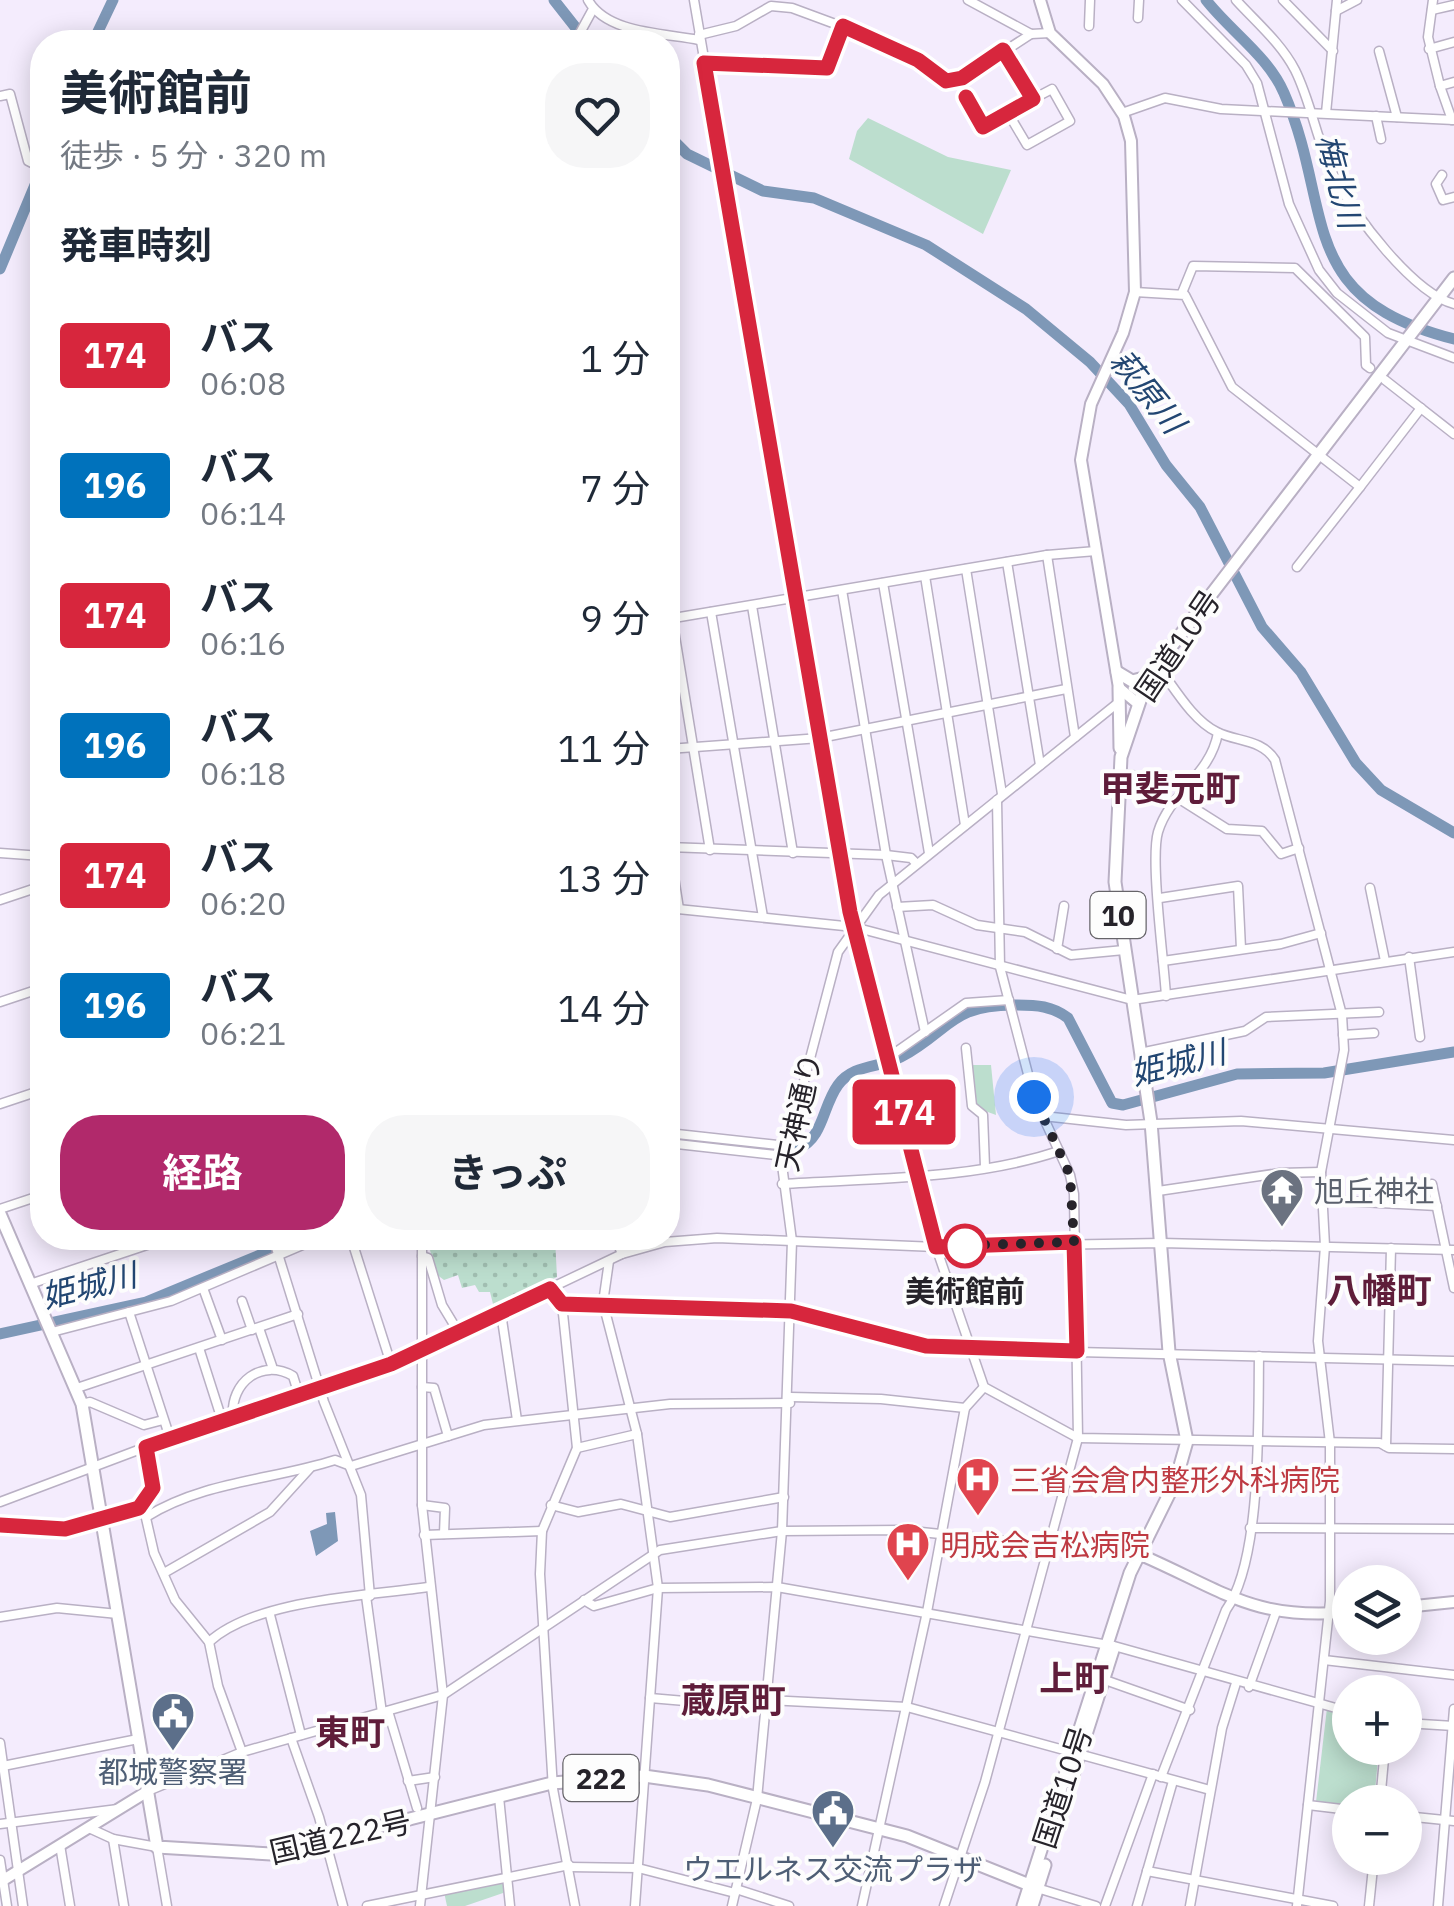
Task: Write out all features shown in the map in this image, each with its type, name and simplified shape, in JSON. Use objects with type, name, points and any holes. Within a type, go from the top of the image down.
[{"type":"highway","name":"国道10号","points":[[1023,1906],[1033,1887],[1140,1555],[1176,1480],[1188,1442],[1169,1352],[1151,1122],[1115,882],[1121,757],[1136,702],[1148,677],[1454,278]]},
{"type":"highway","points":[[1117,672],[1132,681],[1148,677]]},
{"type":"highway","points":[[1118,695],[1121,757]]},
{"type":"highway","points":[[1101,715],[1118,725]]},
{"type":"highway","points":[[0,1212],[82,1404],[157,1847]]},
{"type":"highway","name":"国道10号","points":[[1077,1751],[1105,1680],[1110,1646]]},
{"type":"highway","name":"国道222号","points":[[157,1847],[246,1856],[327,1843],[552,1784],[644,1776],[708,1785],[880,1830],[936,1846],[1033,1887]]},
{"type":"highway","name":"国道10号","points":[[1032,1906],[1033,1887]]},
{"type":"main road","points":[[1040,0],[1050,34],[1103,84],[1122,113],[1134,166],[1135,292],[1085,424],[1081,467],[1118,695],[1136,702]]},
{"type":"main road","points":[[1140,1555],[1234,1599],[1276,1612],[1330,1614]]},
{"type":"main road","points":[[1422,1605],[1454,1602]]},
{"type":"main road","points":[[2,1881],[148,1791]]},
{"type":"street","points":[[694,0],[854,927],[936,1247],[984,1387],[1078,1438],[1330,1443],[1454,1450]]},
{"type":"street","points":[[968,0],[1031,34],[1050,34]]},
{"type":"street","points":[[1090,0],[1090,26]]},
{"type":"street","points":[[1138,0],[1138,18]]},
{"type":"street","points":[[1182,0],[1246,66],[1267,112],[1281,177],[1308,252],[1337,293],[1362,315],[1406,340],[1454,358]]},
{"type":"street","points":[[1236,0],[1281,47],[1295,70],[1335,180],[1364,222],[1386,249],[1440,298],[1454,304]]},
{"type":"street","points":[[1283,0],[1332,52]]},
{"type":"street","points":[[1326,113],[1337,0]]},
{"type":"street","points":[[1336,11],[1357,0]]},
{"type":"street","points":[[680,35],[699,38],[736,26],[776,5],[843,26],[918,60],[946,81],[962,78],[1031,34]]},
{"type":"street","points":[[1122,113],[1165,98],[1267,112],[1453,120],[1429,49],[1432,5],[1454,5]]},
{"type":"street","points":[[590,8],[616,24],[652,30]]},
{"type":"street","points":[[704,63],[827,68],[843,26]]},
{"type":"street","points":[[1429,49],[1454,42]]},
{"type":"street","points":[[1003,50],[1033,99]]},
{"type":"street","points":[[1379,51],[1397,117]]},
{"type":"street","points":[[1440,86],[1454,82]]},
{"type":"street","points":[[966,97],[983,127],[1008,113],[1033,99],[1052,89],[1070,122],[1027,146],[1008,113]]},
{"type":"street","points":[[0,96],[10,94],[30,161]]},
{"type":"street","points":[[1376,116],[1382,139]]},
{"type":"street","points":[[1442,174],[1436,184],[1439,195],[1442,200],[1454,197]]},
{"type":"street","points":[[1182,292],[1193,266],[1295,268],[1365,338],[1370,368]]},
{"type":"street","points":[[1135,292],[1182,292]]},
{"type":"street","points":[[1182,292],[1232,387],[1360,488]]},
{"type":"street","points":[[1385,380],[1454,434]]},
{"type":"street","points":[[1297,567],[1421,408]]},
{"type":"street","points":[[680,617],[1046,554],[1096,551]]},
{"type":"street","points":[[1046,554],[1075,737]]},
{"type":"street","points":[[1007,562],[1040,765]]},
{"type":"street","points":[[944,1906],[963,1860],[1078,1438],[1074,1194],[1043,1116],[1000,967],[999,797],[966,569]]},
{"type":"street","points":[[925,576],[965,825]]},
{"type":"street","points":[[883,583],[928,853]]},
{"type":"street","points":[[842,590],[886,855],[926,1032]]},
{"type":"street","points":[[752,606],[793,852]]},
{"type":"street","points":[[711,612],[764,917]]},
{"type":"street","points":[[1157,665],[1198,718],[1218,733],[1272,753],[1342,1015],[1343,1065],[1320,1172],[1325,1246],[1318,1341],[1330,1443],[1330,1614],[1297,1903]]},
{"type":"street","points":[[680,674],[710,850]]},
{"type":"street","points":[[680,748],[820,738],[1066,689]]},
{"type":"street","name":"天神通り","points":[[732,1906],[757,1799],[782,1532],[790,1400],[792,1241],[782,1184],[785,1152],[838,952],[854,927],[892,884],[1075,737],[1118,695]]},
{"type":"street","points":[[1166,996],[1157,834],[1178,798],[1206,768],[1218,733]]},
{"type":"street","points":[[1119,774],[1181,780],[1190,787]]},
{"type":"street","points":[[1178,798],[1227,829],[1262,831],[1281,854],[1300,848]]},
{"type":"street","points":[[680,846],[886,855],[911,858],[916,863]]},
{"type":"street","points":[[0,853],[30,855]]},
{"type":"street","points":[[1160,898],[1238,886],[1241,950]]},
{"type":"street","points":[[1370,888],[1385,961]]},
{"type":"street","points":[[0,900],[30,890]]},
{"type":"street","points":[[897,907],[919,902],[933,905],[977,925],[1025,932],[1071,955],[1124,950]]},
{"type":"street","points":[[1057,948],[1064,906]]},
{"type":"street","points":[[680,909],[854,927],[1132,1000],[1454,952]]},
{"type":"street","points":[[1163,961],[1321,933]]},
{"type":"street","points":[[1409,958],[1420,1037]]},
{"type":"street","points":[[0,1002],[30,992]]},
{"type":"street","points":[[889,1057],[966,1003],[1010,1004]]},
{"type":"street","points":[[1140,1053],[1245,1031],[1266,1017],[1379,1012]]},
{"type":"street","points":[[1343,1035],[1374,1034]]},
{"type":"street","points":[[966,1048],[972,1106],[983,1115],[984,1167]]},
{"type":"street","points":[[0,1104],[30,1094]]},
{"type":"street","points":[[1043,1116],[1126,1125],[1241,1121],[1454,1140]]},
{"type":"street","points":[[680,1135],[785,1152]]},
{"type":"street","points":[[680,1144],[785,1152]]},
{"type":"street","points":[[782,1184],[920,1175],[984,1167],[1059,1151]]},
{"type":"street","points":[[1158,1191],[1280,1173],[1320,1172]]},
{"type":"street","points":[[1432,1184],[1450,1249],[1454,1288]]},
{"type":"street","points":[[0,1212],[30,1200]]},
{"type":"street","points":[[1323,1200],[1437,1206]]},
{"type":"street","points":[[680,1241],[936,1247],[1074,1242],[1450,1249]]},
{"type":"street","points":[[1386,1446],[1391,1248]]},
{"type":"street","points":[[30,1284],[132,1250]]},
{"type":"street","points":[[52,1332],[203,1288],[284,1250]]},
{"type":"street","points":[[355,1250],[391,1364]]},
{"type":"street","points":[[420,1906],[443,1695],[428,1587],[422,1505],[422,1250]]},
{"type":"street","points":[[620,1250],[622,1254]]},
{"type":"street","points":[[0,1502],[170,1438],[322,1391],[391,1364],[622,1254],[639,1250]]},
{"type":"street","points":[[278,1252],[364,1506],[368,1596],[385,1712],[416,1808]]},
{"type":"street","points":[[422,1256],[428,1258],[442,1305],[459,1333]]},
{"type":"street","points":[[609,1261],[604,1303],[637,1434],[658,1588],[636,1906]]},
{"type":"street","points":[[203,1288],[222,1340]]},
{"type":"street","points":[[550,1289],[562,1304],[577,1448],[542,1531],[543,1627],[552,1784],[575,1906]]},
{"type":"street","points":[[242,1301],[272,1366],[293,1376],[300,1398]]},
{"type":"street","points":[[562,1304],[791,1311],[926,1346],[973,1350],[1454,1360]]},
{"type":"street","points":[[128,1312],[170,1438]]},
{"type":"street","points":[[501,1313],[517,1420]]},
{"type":"street","points":[[76,1388],[298,1314]]},
{"type":"street","points":[[199,1348],[222,1420]]},
{"type":"street","points":[[1105,1906],[1157,1776],[1190,1710],[1241,1589],[1258,1442],[1259,1356]]},
{"type":"street","points":[[233,1417],[232,1410],[250,1377],[272,1366]]},
{"type":"street","points":[[422,1387],[434,1388],[448,1436]]},
{"type":"street","points":[[862,1906],[927,1612],[965,1408],[984,1387]]},
{"type":"street","points":[[146,1517],[202,1491],[335,1460],[351,1466],[448,1436],[517,1420],[628,1408],[790,1400],[881,1399],[965,1408]]},
{"type":"street","points":[[82,1404],[90,1402],[144,1425],[163,1420]]},
{"type":"street","points":[[577,1448],[637,1434]]},
{"type":"street","points":[[0,1525],[55,1530],[143,1505],[153,1488],[146,1447]]},
{"type":"street","points":[[164,1573],[270,1512],[310,1468]]},
{"type":"street","points":[[551,1505],[578,1512],[621,1504],[670,1517],[784,1498]]},
{"type":"street","points":[[143,1505],[164,1573],[181,1610],[209,1642],[218,1686],[242,1752]]},
{"type":"street","points":[[422,1505],[445,1508],[444,1534]]},
{"type":"street","points":[[1250,1528],[1454,1529]]},
{"type":"street","points":[[424,1535],[542,1531]]},
{"type":"street","points":[[148,1791],[242,1752],[443,1695],[652,1552],[782,1532],[940,1534],[1140,1555]]},
{"type":"street","points":[[209,1642],[232,1626],[270,1614],[428,1587]]},
{"type":"street","points":[[584,1600],[594,1606],[658,1588],[777,1587],[1110,1646],[1332,1707]]},
{"type":"street","points":[[0,1617],[56,1608],[118,1614]]},
{"type":"street","points":[[1249,1686],[1276,1612]]},
{"type":"street","points":[[270,1614],[301,1735]]},
{"type":"street","points":[[1324,1660],[1454,1675]]},
{"type":"street","points":[[1105,1680],[1190,1710]]},
{"type":"street","points":[[1190,1906],[1210,1790],[1236,1683]]},
{"type":"street","points":[[650,1698],[907,1707],[1210,1790]]},
{"type":"street","points":[[1438,1906],[1449,1820],[1454,1709]]},
{"type":"street","points":[[1422,1724],[1453,1726]]},
{"type":"street","points":[[290,1738],[327,1843],[342,1906]]},
{"type":"street","points":[[3,1766],[138,1739]]},
{"type":"street","points":[[0,1743],[22,1906]]},
{"type":"street","points":[[408,1781],[435,1777]]},
{"type":"street","points":[[1136,1906],[1173,1781]]},
{"type":"street","points":[[499,1796],[510,1906]]},
{"type":"street","points":[[1308,1805],[1332,1808]]},
{"type":"street","points":[[0,1824],[118,1809]]},
{"type":"street","points":[[1422,1818],[1449,1820]]},
{"type":"street","points":[[89,1828],[112,1838],[157,1847],[167,1906]]},
{"type":"street","points":[[112,1838],[124,1906]]},
{"type":"street","points":[[60,1844],[70,1906]]},
{"type":"street","points":[[0,1860],[6,1906]]},
{"type":"street","points":[[367,1906],[569,1866],[638,1868],[789,1906]]},
{"type":"street","points":[[1147,1871],[1297,1903],[1333,1906]]},
{"type":"street","points":[[1369,1906],[1372,1875]]},
{"type":"street","points":[[1033,1887],[1096,1906]]},
{"type":"green space","points":[[868,118],[948,157],[1011,170],[983,234],[849,159],[857,131]]},
{"type":"green space","points":[[968,1065],[991,1065],[996,1115],[977,1108]]},
{"type":"green space","points":[[430,1250],[556,1250],[557,1277],[494,1308],[490,1292],[479,1292],[475,1285],[462,1288],[458,1275],[444,1280],[436,1274]]},
{"type":"green space","points":[[1327,1708],[1332,1710],[1332,1765],[1377,1765],[1376,1785],[1332,1785],[1332,1804],[1316,1802]]},
{"type":"green space","points":[[504,1881],[506,1892],[465,1906],[447,1906],[444,1892]]},
{"type":"water","points":[[335,1512],[338,1541],[316,1556],[310,1531],[327,1524],[326,1513]]},
{"type":"waterway","points":[[99,30],[113,0]]},
{"type":"waterway","name":"萩原川","points":[[554,0],[578,30]]},
{"type":"waterway","name":"梅北川","points":[[1206,0],[1259,55],[1284,93],[1328,244],[1343,274],[1367,300],[1403,321],[1454,339]]},
{"type":"waterway","name":"萩原川","points":[[680,147],[763,191],[814,198],[926,245],[1026,309],[1090,362],[1129,404],[1166,465],[1200,507],[1262,627],[1301,672],[1356,763],[1381,790],[1454,833]]},
{"type":"waterway","points":[[0,269],[30,197]]},
{"type":"waterway","name":"姫城川","points":[[680,1139],[798,1149],[813,1137],[844,1078],[901,1057],[964,1014],[995,1006],[1038,1006],[1068,1018],[1112,1103],[1123,1105],[1237,1074],[1324,1073],[1454,1052]]},
{"type":"waterway","name":"姫城川","points":[[0,1334],[146,1302],[272,1250]]},
{"type":"bus line","name":"174","points":[[0,1525],[65,1529],[95,1517],[139,1508],[153,1488],[146,1447],[322,1391],[391,1364],[550,1289],[562,1304],[791,1311],[926,1346],[1077,1351],[1074,1242],[936,1247],[850,912],[704,63],[827,68],[843,26],[918,60],[946,81],[962,78],[1003,50],[1033,99],[983,127],[966,97]]},
{"type":"place","name":"旭丘神社","points":[[1282,1228]]},
{"type":"place","name":"美術館前","points":[[965,1246]]},
{"type":"place","name":"三省会倉内整形外科病院","points":[[978,1517]]},
{"type":"place","name":"明成会吉松病院","points":[[908,1582]]},
{"type":"place","name":"都城警察署","points":[[173,1752]]},
{"type":"place","name":"ウエルネス交流プラザ","points":[[833,1849]]},
{"type":"district","name":"甲斐元町","points":[[1170,788]]},
{"type":"district","name":"八幡町","points":[[1379,1290]]},
{"type":"district","name":"上町","points":[[1074,1678]]},
{"type":"district","name":"蔵原町","points":[[733,1700]]},
{"type":"district","name":"東町","points":[[350,1732]]},
{"type":"route","points":[[965,1246],[948,1246],[1074,1242],[1070,1175],[1034,1097]]}]
